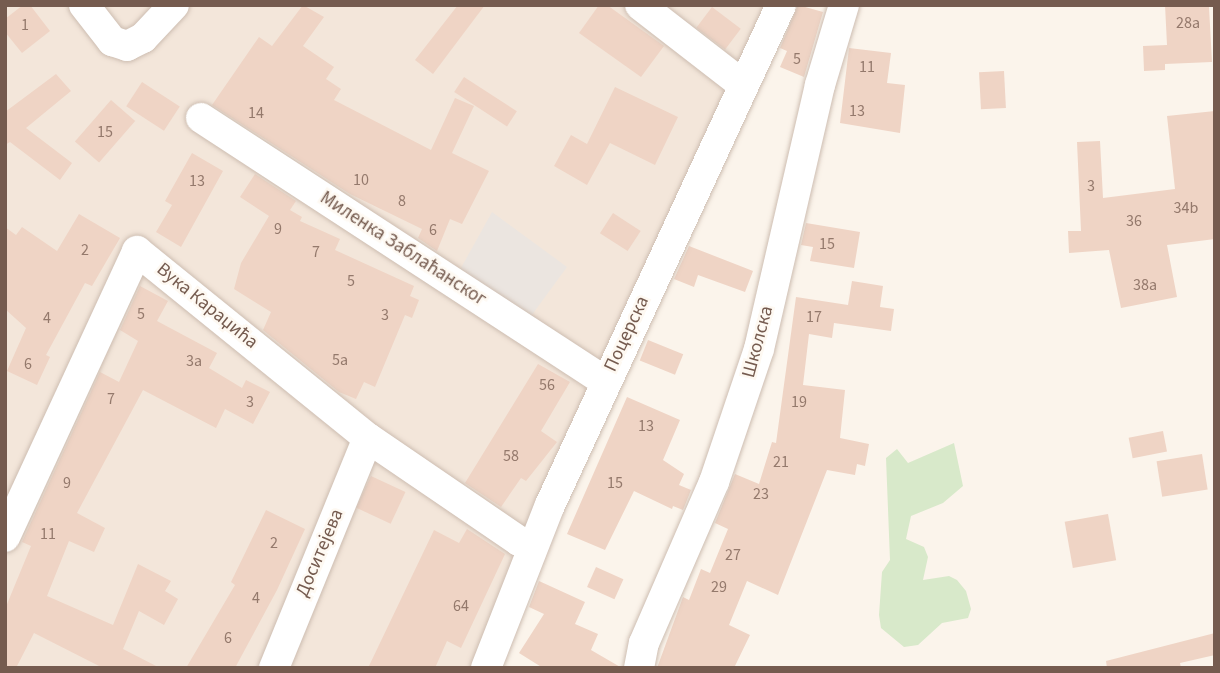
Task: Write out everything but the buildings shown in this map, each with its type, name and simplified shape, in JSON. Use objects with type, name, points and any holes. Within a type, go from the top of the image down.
[{"type":"street","points":[[84,5],[112,41],[127,46],[143,38],[174,5]]},
{"type":"street","points":[[640,5],[743,85]]},
{"type":"street","name":"Поцерска","points":[[486,668],[532,545],[605,381],[780,5]]},
{"type":"street","name":"Школска","points":[[639,668],[644,643],[714,482],[759,349],[820,85],[844,5]]},
{"type":"street","name":"Миленка Заблаћанског","points":[[201,118],[605,381]]},
{"type":"street","name":"Вука Караџића","points":[[5,537],[137,251],[368,438],[519,541],[532,545]]},
{"type":"street","name":"Доситејева","points":[[274,668],[368,438]]},
{"type":"shaded area","points":[[5,5],[781,5],[486,668],[5,668]]},
{"type":"shaded area","points":[[492,212],[567,267],[526,323],[456,277]]},
{"type":"green space","points":[[954,443],[963,486],[943,503],[911,516],[906,539],[924,547],[928,557],[923,580],[949,576],[957,580],[966,591],[971,609],[968,618],[942,623],[918,645],[904,647],[881,628],[879,615],[882,572],[890,560],[886,458],[897,449],[908,463]]}]
